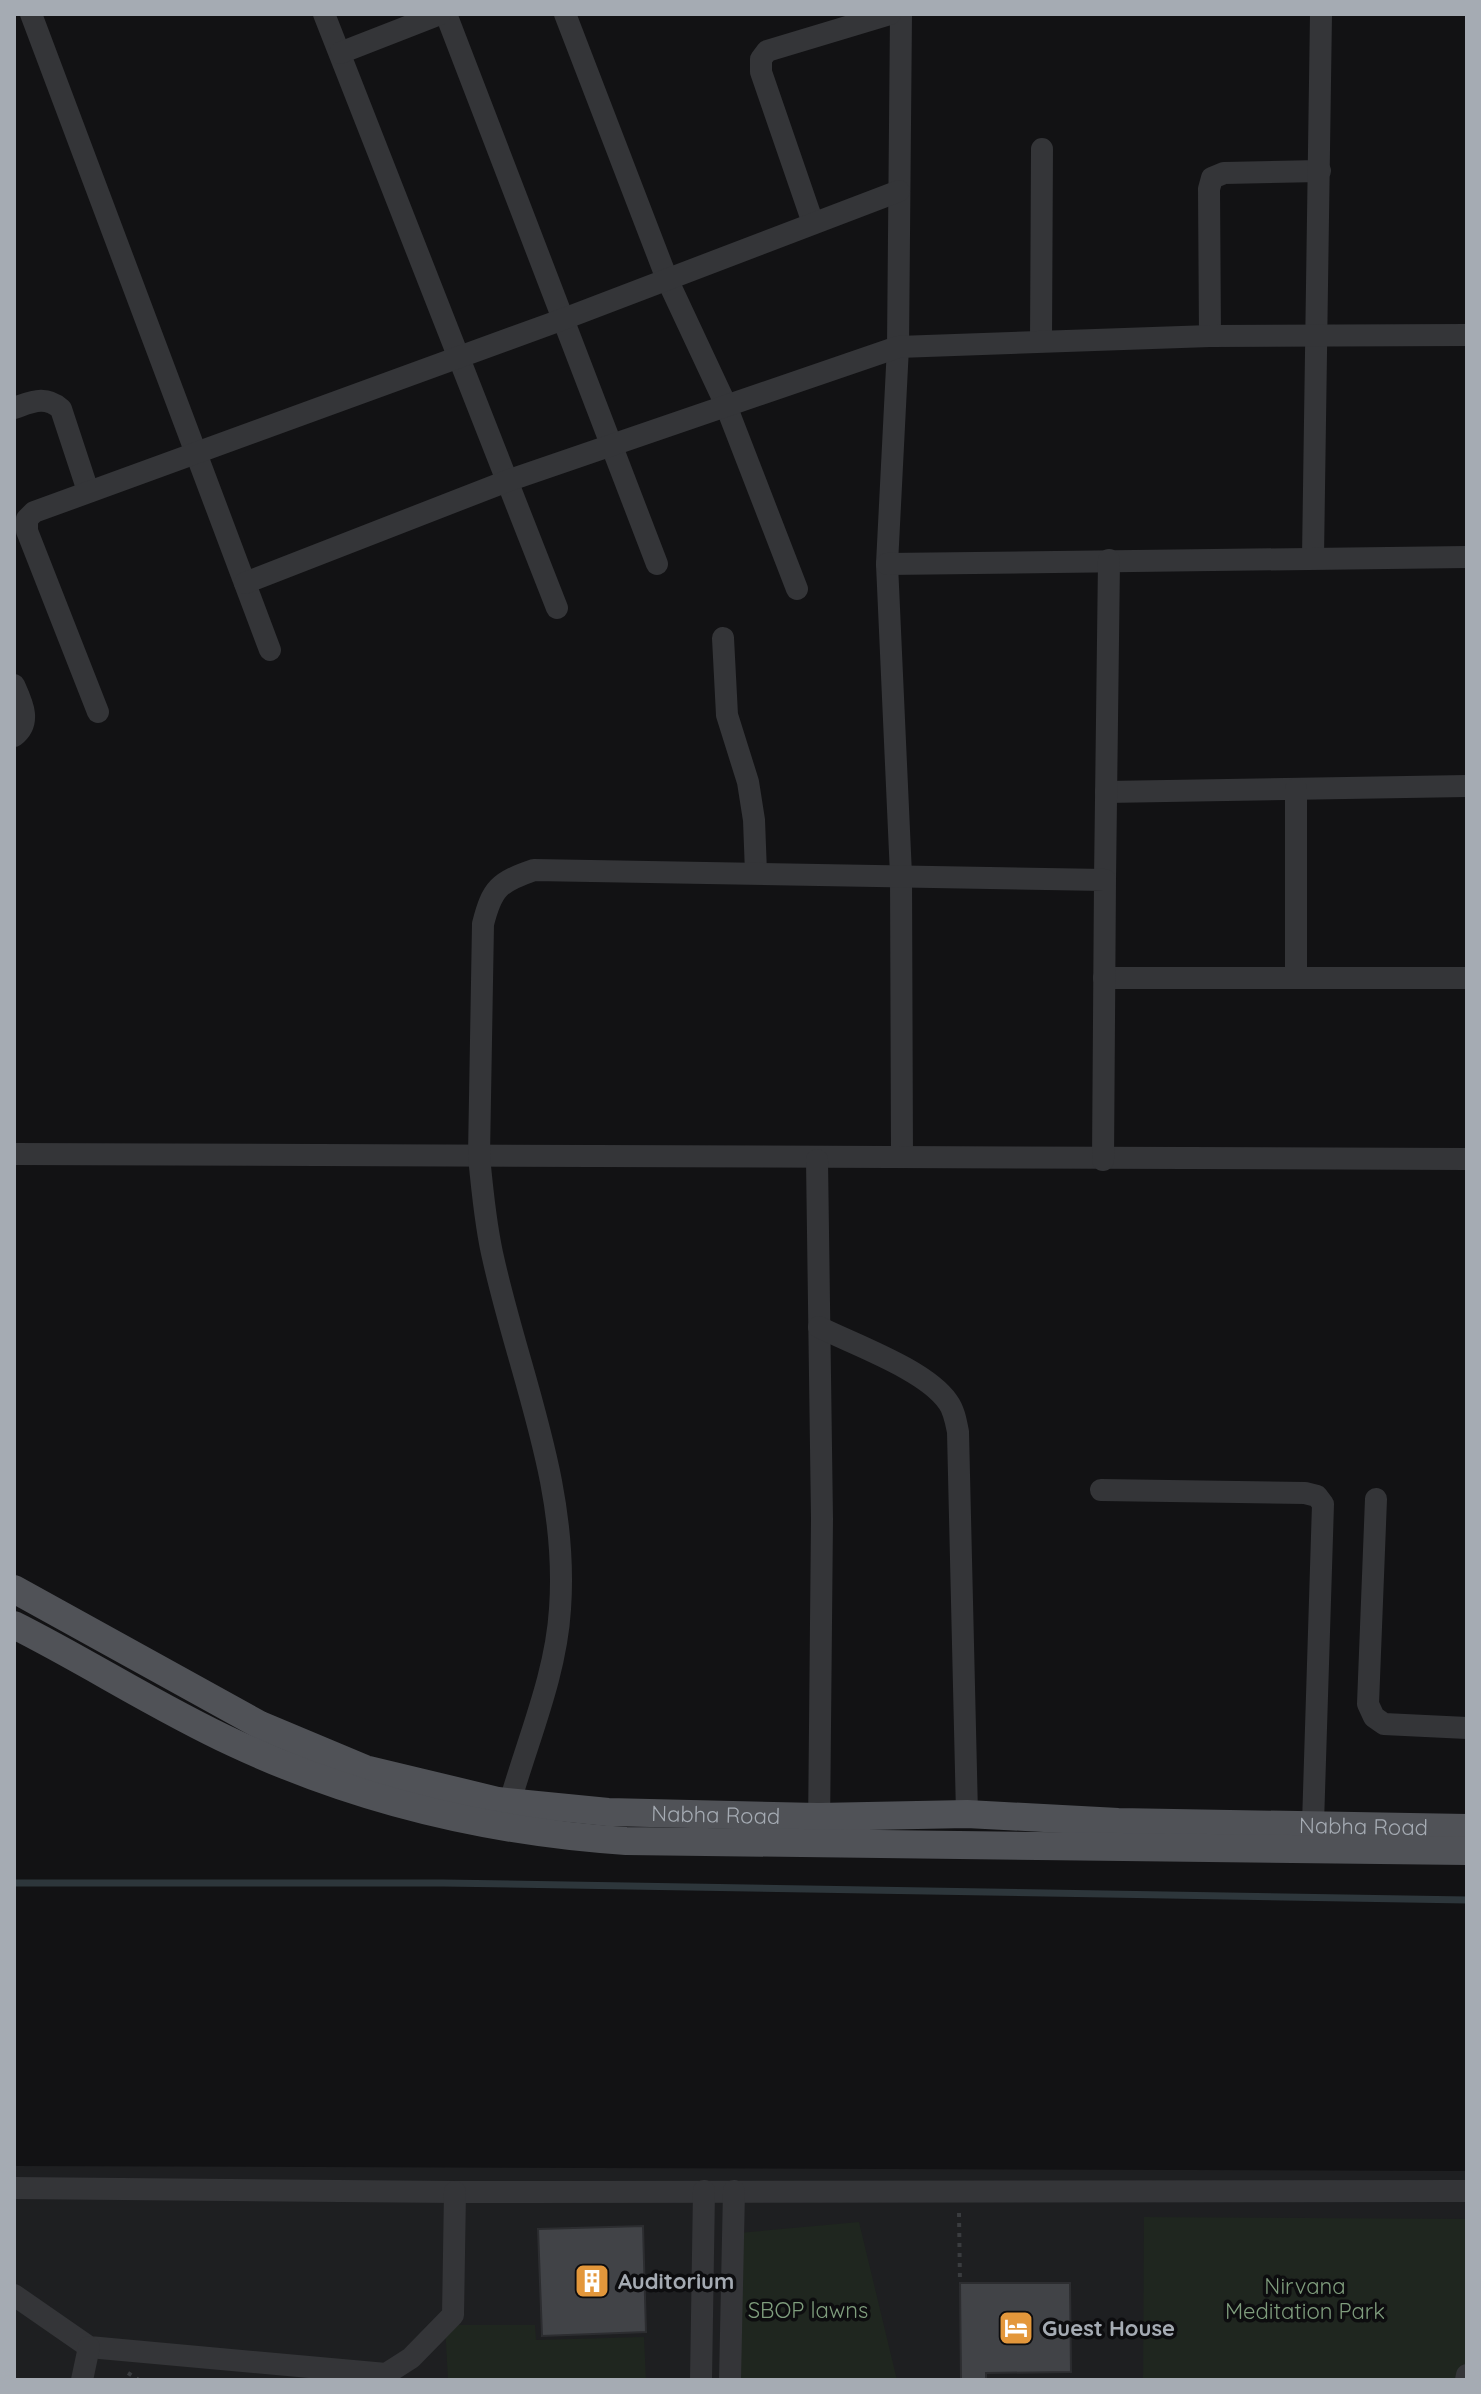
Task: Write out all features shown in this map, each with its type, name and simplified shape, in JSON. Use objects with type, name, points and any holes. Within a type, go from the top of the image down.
[{"type":"main road","name":"Nabha Road","points":[[14,1589],[260,1725],[365,1769],[510,1802],[819,1830],[1467,1851]]},
{"type":"main road","name":"Nabha Road","points":[[14,1625],[232,1742],[295,1769],[406,1807],[545,1836],[626,1841],[819,1830],[967,1814],[1118,1822],[1467,1828]]},
{"type":"street","points":[[31,14],[270,650]]},
{"type":"street","points":[[324,14],[557,608]]},
{"type":"street","points":[[340,53],[443,14],[657,564]]},
{"type":"street","points":[[565,14],[667,279],[725,403],[797,589]]},
{"type":"street","points":[[813,223],[761,72],[761,59],[767,51],[890,14]]},
{"type":"street","points":[[901,14],[898,347],[887,564],[901,875],[902,1157]]},
{"type":"street","points":[[1313,557],[1319,336],[1321,14]]},
{"type":"street","points":[[1041,340],[1042,149]]},
{"type":"street","points":[[1210,336],[1209,189],[1212,178],[1224,173],[1320,171]]},
{"type":"street","points":[[98,712],[27,531],[27,519],[34,512],[561,320],[899,191]]},
{"type":"street","points":[[245,583],[507,481],[725,403],[898,347],[1210,336],[1467,335]]},
{"type":"street","points":[[14,408],[40,399],[52,401],[61,409],[88,491]]},
{"type":"street","points":[[887,564],[1467,557]]},
{"type":"street","points":[[1103,1160],[1109,560]]},
{"type":"street","points":[[723,638],[727,715],[748,782],[754,820],[756,873]]},
{"type":"street","points":[[14,685],[25,717],[22,729],[14,736]]},
{"type":"street","points":[[1106,792],[1467,786]]},
{"type":"street","points":[[1296,789],[1296,977]]},
{"type":"street","points":[[510,1802],[551,1669],[560,1609],[560,1543],[554,1486],[543,1432],[492,1253],[479,1156],[483,924],[490,895],[508,879],[534,870],[1105,880]]},
{"type":"street","points":[[1104,978],[1467,978]]},
{"type":"street","points":[[14,1154],[817,1160],[902,1157],[1467,1159]]},
{"type":"street","points":[[817,1160],[822,1519],[819,1830]]},
{"type":"street","points":[[819,1327],[907,1371],[935,1388],[950,1404],[958,1432],[967,1814]]},
{"type":"street","points":[[1101,1490],[1305,1493],[1317,1496],[1323,1504],[1313,1824]]},
{"type":"street","points":[[1376,1499],[1368,1704],[1374,1717],[1384,1724],[1467,1728]]},
{"type":"street","points":[[14,2188],[455,2192],[1467,2191]]},
{"type":"street","points":[[701,2380],[704,2191]]},
{"type":"street","points":[[730,2380],[734,2191]]},
{"type":"street","points":[[14,2295],[89,2347],[386,2374],[411,2358],[453,2315],[455,2192]]},
{"type":"street","points":[[82,2380],[89,2347]]},
{"type":"path","points":[[959,2190],[960,2283]]},
{"type":"shaded area","points":[[14,2166],[1467,2171],[1467,2380],[14,2380]]},
{"type":"green space","name":"Nirvana Meditation Park","points":[[1144,2217],[1467,2219],[1467,2380],[1143,2380]]},
{"type":"green space","name":"SBOP lawns","points":[[859,2222],[897,2380],[736,2380],[738,2233]]},
{"type":"green space","points":[[445,2325],[535,2325],[536,2340],[644,2337],[646,2380],[448,2380]]},
{"type":"building","name":"Auditorium","points":[[643,2226],[646,2332],[542,2336],[538,2229]]},
{"type":"building","name":"Guest House","points":[[960,2283],[1070,2283],[1071,2372],[986,2373],[986,2380],[961,2380]]},
{"type":"waterway","points":[[14,1883],[443,1883],[1467,1900]]},
{"type":"place","name":"Auditorium","points":[[592,2281]]},
{"type":"place","name":"Guest House","points":[[1016,2328]]}]
